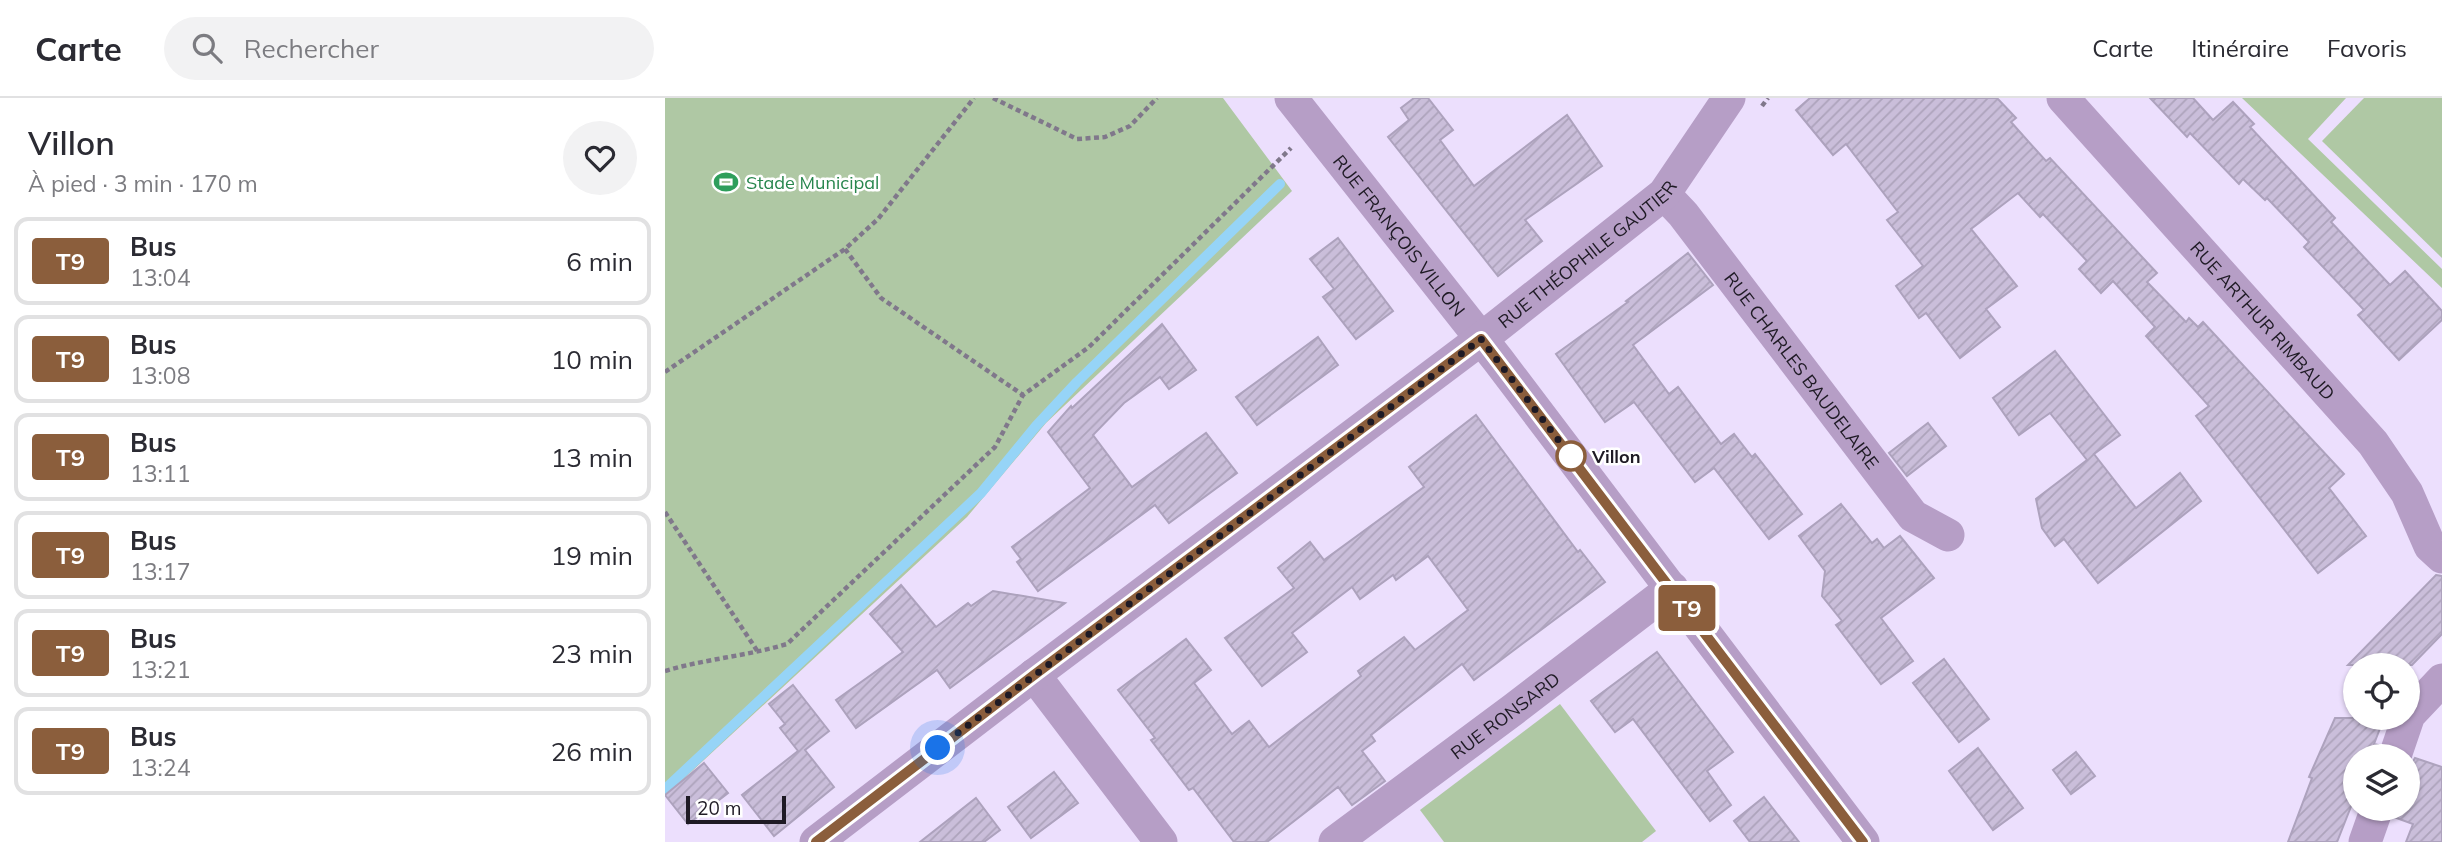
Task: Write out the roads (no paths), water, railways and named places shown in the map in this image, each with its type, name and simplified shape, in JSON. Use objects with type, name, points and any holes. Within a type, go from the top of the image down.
[{"type":"street","name":"RUE FRANÇOIS VILLON","points":[[1291,98],[1481,339],[1863,842]]},
{"type":"street","name":"RUE THÉOPHILE GAUTIER","points":[[816,842],[1481,339],[1664,194],[1729,98]]},
{"type":"street","name":"RUE ARTHUR RIMBAUD","points":[[2063,98],[2373,443],[2407,493],[2430,546],[2442,557]]},
{"type":"street","name":"RUE CHARLES BAUDELAIRE","points":[[1664,194],[1683,214],[1913,516],[1948,535]]},
{"type":"street","name":"RUE RONSARD","points":[[1335,842],[1672,588]]},
{"type":"street","points":[[1034,675],[1161,842]]},
{"type":"street","points":[[2399,744],[2409,715],[2442,680]]},
{"type":"street","points":[[2365,842],[2372,821]]},
{"type":"waterway","points":[[665,789],[981,493],[1036,426],[1077,382],[1280,184]]},
{"type":"place","name":"Stade Municipal","points":[[726,182]]},
{"type":"place","name":"Villon","points":[[1571,456]]}]
